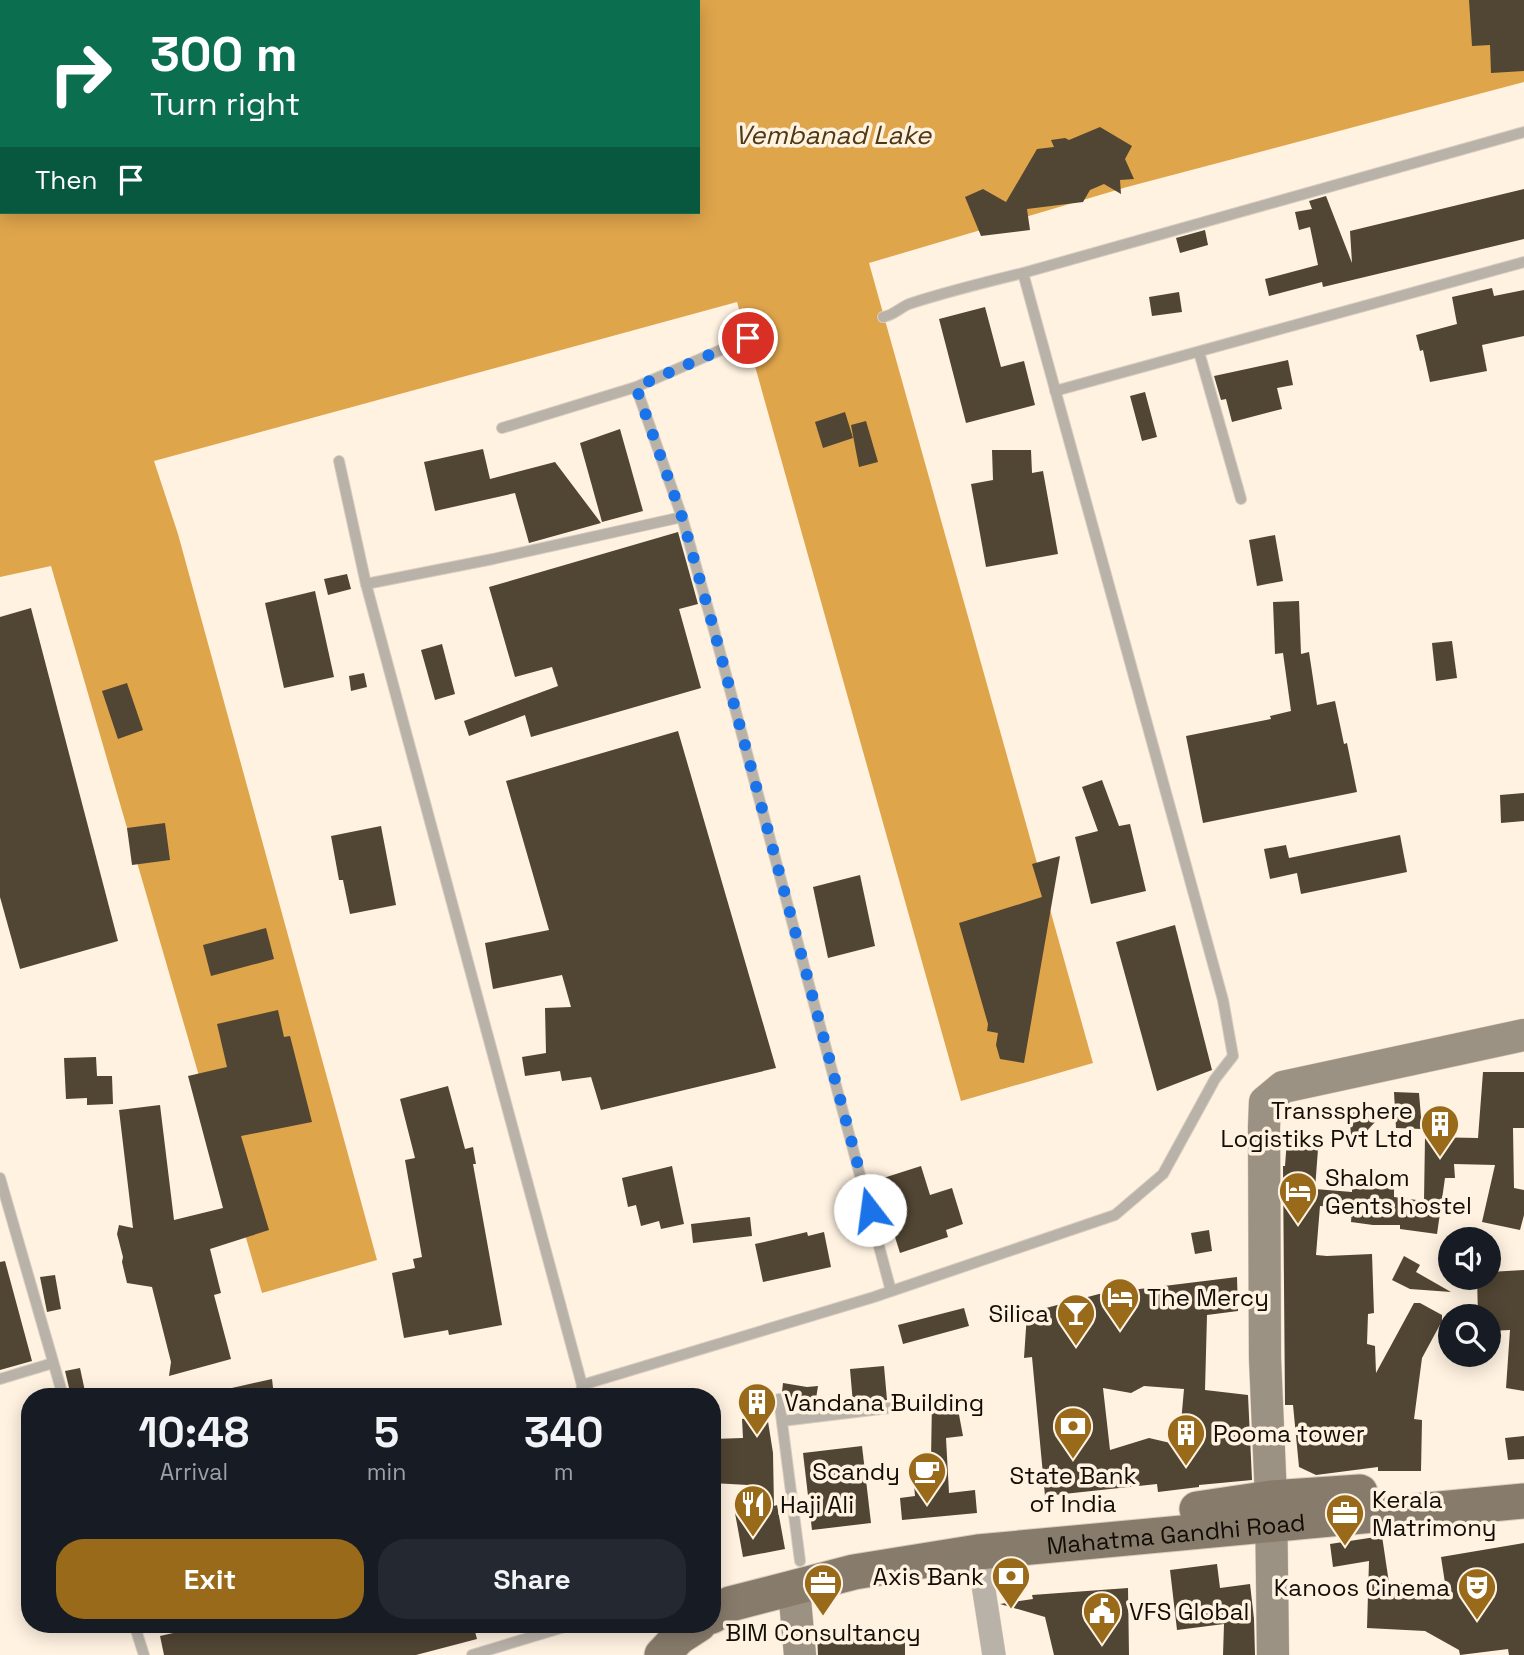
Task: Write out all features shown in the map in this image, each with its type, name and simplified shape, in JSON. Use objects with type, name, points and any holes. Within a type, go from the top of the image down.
[{"type":"main road","name":"Mahatma Gandhi Road","points":[[721,1586],[797,1575],[854,1572],[978,1552],[1524,1478]]},
{"type":"main road","name":"Mahatma Gandhi Road","points":[[721,1610],[852,1552],[1023,1527],[1126,1518],[1524,1501]]},
{"type":"main road","points":[[634,1655],[674,1633]]},
{"type":"street","points":[[1273,1655],[1272,1511],[1265,1358],[1265,1102],[1283,1087],[1524,1035]]},
{"type":"street","points":[[978,1552],[995,1655]]},
{"type":"street","points":[[797,1575],[800,1655]]},
{"type":"lane","points":[[883,317],[892,315],[904,305],[1524,132]]},
{"type":"lane","points":[[1055,391],[1524,262]]},
{"type":"lane","points":[[590,1388],[1115,1215],[1163,1174],[1215,1079],[1233,1056],[1223,1000],[1023,273]]},
{"type":"lane","points":[[502,428],[636,387],[748,338]]},
{"type":"lane","points":[[1199,352],[1241,499]]},
{"type":"lane","points":[[636,387],[682,517],[718,643],[891,1291]]},
{"type":"lane","points":[[339,461],[366,584],[580,1388]]},
{"type":"lane","points":[[366,584],[682,517]]},
{"type":"lane","points":[[0,1178],[60,1388]]},
{"type":"lane","points":[[0,1379],[52,1363]]},
{"type":"lane","points":[[779,1399],[797,1575]]},
{"type":"lane","points":[[782,1421],[889,1408]]},
{"type":"lane","points":[[137,1633],[144,1655]]},
{"type":"lane","points":[[472,1655],[537,1633]]},
{"type":"water","name":"Vembanad Lake","points":[[700,0],[1524,0],[1524,82],[1127,187],[869,263],[1093,1063],[961,1101],[737,302],[154,461],[178,534],[377,1260],[262,1293],[51,566],[0,577],[0,214],[700,214]]},
{"type":"building","points":[[1469,0],[1524,0],[1524,71],[1491,73],[1490,45],[1472,46]]},
{"type":"building","points":[[1100,127],[1132,146],[1125,159],[1134,179],[1120,180],[1121,194],[1104,184],[1090,190],[1083,202],[1027,209],[1030,230],[981,236],[965,197],[983,189],[1006,202],[1037,149],[1054,147],[1051,140],[1069,140]]},
{"type":"building","points":[[1524,189],[1524,239],[1323,287],[1322,282],[1269,296],[1265,279],[1318,265],[1310,227],[1299,230],[1295,212],[1312,209],[1309,201],[1326,196],[1352,263],[1350,231]]},
{"type":"building","points":[[1205,230],[1208,245],[1180,253],[1176,238]]},
{"type":"building","points":[[1492,288],[1494,296],[1524,290],[1524,336],[1482,345],[1487,371],[1430,382],[1423,350],[1420,351],[1416,335],[1457,324],[1452,297]]},
{"type":"building","points":[[1179,292],[1182,312],[1152,316],[1149,297]]},
{"type":"building","points":[[985,307],[1001,367],[1024,361],[1035,405],[966,423],[939,319]]},
{"type":"building","points":[[1288,360],[1293,385],[1277,388],[1282,409],[1232,422],[1226,399],[1221,400],[1214,376]]},
{"type":"building","points":[[1145,392],[1157,437],[1142,441],[1130,396]]},
{"type":"building","points":[[845,412],[853,438],[823,448],[815,422]]},
{"type":"building","points":[[866,421],[878,462],[859,467],[851,425]]},
{"type":"building","points":[[620,429],[643,511],[602,522],[580,443]]},
{"type":"building","points":[[483,449],[490,479],[555,462],[601,523],[529,543],[515,493],[435,511],[424,462]]},
{"type":"building","points":[[992,450],[1031,450],[1032,473],[1043,471],[1058,554],[986,567],[971,484],[993,480]]},
{"type":"building","points":[[678,532],[698,604],[679,609],[701,688],[531,737],[525,715],[469,736],[464,721],[558,686],[552,667],[515,677],[489,587]]},
{"type":"building","points":[[1275,535],[1283,581],[1257,586],[1249,540]]},
{"type":"building","points":[[347,574],[351,589],[328,595],[324,579]]},
{"type":"building","points":[[315,591],[334,677],[284,688],[265,603]]},
{"type":"building","points":[[1299,601],[1301,654],[1309,652],[1317,705],[1335,701],[1357,792],[1203,823],[1186,736],[1271,719],[1270,716],[1291,711],[1283,653],[1275,654],[1273,602]]},
{"type":"building","points":[[31,608],[118,941],[20,969],[0,897],[0,617]]},
{"type":"building","points":[[1452,641],[1457,678],[1436,681],[1432,643]]},
{"type":"building","points":[[442,644],[455,694],[435,700],[421,650]]},
{"type":"building","points":[[364,673],[367,687],[351,691],[349,676]]},
{"type":"building","points":[[127,683],[143,730],[118,739],[102,691]]},
{"type":"building","points":[[678,731],[776,1068],[601,1110],[591,1077],[562,1081],[560,1071],[525,1076],[522,1057],[546,1053],[545,1008],[571,1007],[562,975],[493,989],[485,943],[549,930],[506,781]]},
{"type":"building","points":[[1102,780],[1119,826],[1130,824],[1146,891],[1091,904],[1075,837],[1098,831],[1082,787]]},
{"type":"building","points":[[1524,793],[1524,821],[1501,823],[1500,795]]},
{"type":"building","points":[[165,823],[170,860],[132,865],[127,828]]},
{"type":"building","points":[[381,826],[396,905],[350,914],[343,880],[339,880],[331,836]]},
{"type":"building","points":[[1400,835],[1407,872],[1301,894],[1297,873],[1270,879],[1264,849],[1286,845],[1289,858]]},
{"type":"building","points":[[1060,856],[1024,1063],[1000,1059],[996,1045],[998,1033],[987,1031],[988,1024],[959,923],[1042,897],[1032,864]]},
{"type":"building","points":[[860,875],[875,946],[828,958],[813,887]]},
{"type":"building","points":[[1175,925],[1212,1070],[1157,1091],[1116,942]]},
{"type":"building","points":[[266,928],[274,959],[211,976],[203,945]]},
{"type":"building","points":[[278,1010],[284,1037],[290,1036],[312,1122],[241,1136],[269,1230],[210,1249],[221,1293],[214,1295],[231,1359],[169,1376],[171,1362],[152,1287],[127,1283],[122,1262],[117,1234],[119,1225],[133,1228],[119,1110],[160,1105],[174,1220],[223,1208],[188,1076],[227,1067],[217,1024]]},
{"type":"building","points":[[96,1057],[97,1076],[112,1076],[113,1104],[87,1105],[87,1098],[66,1099],[64,1058]]},
{"type":"building","points":[[1483,1072],[1524,1072],[1524,1128],[1513,1128],[1514,1188],[1524,1190],[1524,1215],[1520,1230],[1482,1222],[1495,1165],[1454,1164],[1455,1178],[1445,1178],[1437,1234],[1400,1229],[1400,1225],[1351,1222],[1352,1208],[1320,1206],[1316,1255],[1372,1254],[1374,1313],[1368,1314],[1367,1344],[1375,1346],[1376,1373],[1414,1303],[1420,1303],[1438,1313],[1438,1328],[1422,1358],[1414,1419],[1422,1420],[1421,1471],[1378,1471],[1378,1467],[1316,1475],[1299,1467],[1293,1405],[1285,1405],[1283,1166],[1287,1139],[1299,1140],[1299,1134],[1319,1136],[1315,1189],[1352,1192],[1352,1189],[1394,1188],[1394,1197],[1424,1201],[1425,1137],[1478,1138]]},
{"type":"building","points":[[448,1086],[465,1149],[473,1147],[476,1164],[473,1164],[502,1325],[449,1335],[448,1330],[404,1338],[392,1273],[415,1268],[413,1259],[422,1257],[405,1160],[415,1158],[400,1099]]},
{"type":"building","points":[[1394,1092],[1419,1093],[1422,1129],[1396,1128]]},
{"type":"building","points":[[1386,1110],[1364,1134],[1351,1135],[1349,1112]]},
{"type":"building","points":[[672,1166],[684,1224],[661,1229],[659,1221],[641,1226],[636,1205],[628,1207],[622,1178]]},
{"type":"building","points":[[921,1166],[930,1195],[952,1188],[963,1224],[946,1230],[948,1237],[900,1253],[885,1205],[882,1206],[874,1181]]},
{"type":"building","points":[[750,1217],[752,1236],[693,1243],[691,1224]]},
{"type":"building","points":[[1209,1230],[1212,1251],[1195,1254],[1191,1233]]},
{"type":"building","points":[[807,1232],[808,1236],[824,1232],[831,1267],[763,1282],[755,1244]]},
{"type":"building","points":[[1404,1256],[1420,1265],[1416,1272],[1438,1285],[1438,1290],[1451,1292],[1410,1289],[1392,1280]]},
{"type":"building","points":[[5,1261],[32,1361],[0,1370],[0,1262]]},
{"type":"building","points":[[1524,1270],[1524,1391],[1506,1388],[1510,1330],[1501,1330],[1501,1304],[1478,1304],[1477,1290],[1501,1290],[1501,1271]]},
{"type":"building","points":[[55,1275],[61,1309],[47,1312],[40,1277]]},
{"type":"building","points":[[1237,1277],[1238,1311],[1207,1315],[1205,1390],[1248,1395],[1252,1480],[1158,1492],[1157,1484],[1045,1496],[1032,1357],[1024,1358],[1027,1313],[1099,1294]],"holes":[[[1144,1386],[1184,1389],[1179,1445],[1149,1438],[1110,1450],[1103,1388],[1131,1393]]]},
{"type":"building","points":[[964,1308],[969,1326],[903,1344],[898,1325]]},
{"type":"building","points":[[884,1366],[887,1400],[853,1404],[850,1369]]},
{"type":"building","points":[[80,1368],[84,1388],[69,1388],[65,1371]]},
{"type":"building","points":[[272,1379],[273,1388],[232,1388]]},
{"type":"building","points":[[783,1383],[818,1386],[815,1405],[787,1400],[782,1392]]},
{"type":"building","points":[[943,1399],[944,1404],[957,1404],[963,1436],[946,1438],[949,1493],[975,1490],[977,1513],[902,1520],[900,1498],[915,1496],[912,1461],[931,1459],[932,1400]]},
{"type":"building","points":[[767,1415],[773,1453],[774,1506],[777,1505],[785,1549],[743,1557],[735,1513],[748,1511],[748,1485],[721,1484],[721,1439],[743,1438],[742,1419]]},
{"type":"building","points":[[1524,1436],[1524,1459],[1508,1460],[1505,1438]]},
{"type":"building","points":[[862,1446],[871,1523],[812,1530],[803,1453]]},
{"type":"building","points":[[1382,1536],[1389,1583],[1445,1583],[1441,1557],[1524,1543],[1524,1655],[1509,1655],[1508,1649],[1460,1655],[1459,1650],[1425,1631],[1367,1628],[1369,1561],[1333,1567],[1330,1544]]},
{"type":"building","points":[[1217,1564],[1220,1588],[1250,1584],[1255,1655],[1223,1655],[1224,1624],[1177,1630],[1170,1570]]},
{"type":"building","points":[[1128,1588],[1129,1655],[1054,1655],[1045,1617],[1000,1604],[1033,1599],[1032,1595]]},
{"type":"building","points":[[173,1633],[475,1633],[477,1639],[416,1655],[164,1655],[160,1636]]},
{"type":"building","points":[[817,1635],[905,1635],[905,1655],[818,1655]]},
{"type":"place","name":"Transsphere Logistiks Pvt Ltd","points":[[1440,1158]]},
{"type":"place","name":"Shalom Gents hostel","points":[[1298,1225]]},
{"type":"place","name":"The Mercy","points":[[1120,1331]]},
{"type":"place","name":"Silica","points":[[1076,1347]]},
{"type":"place","name":"Vandana Building","points":[[757,1436]]},
{"type":"place","name":"State Bank of India","points":[[1073,1460]]},
{"type":"place","name":"Pooma tower","points":[[1186,1467]]},
{"type":"place","name":"Scandy","points":[[927,1505]]},
{"type":"place","name":"Haji Ali","points":[[753,1538]]},
{"type":"place","name":"Kerala Matrimony","points":[[1345,1547]]},
{"type":"place","name":"Axis Bank","points":[[1011,1610]]},
{"type":"place","name":"BIM Consultancy","points":[[823,1617]]},
{"type":"place","name":"Kanoos Cinema","points":[[1477,1621]]},
{"type":"place","name":"VFS Global","points":[[1102,1645]]},
{"type":"route","points":[[748,338],[636,387],[682,517],[870,1210]]}]
